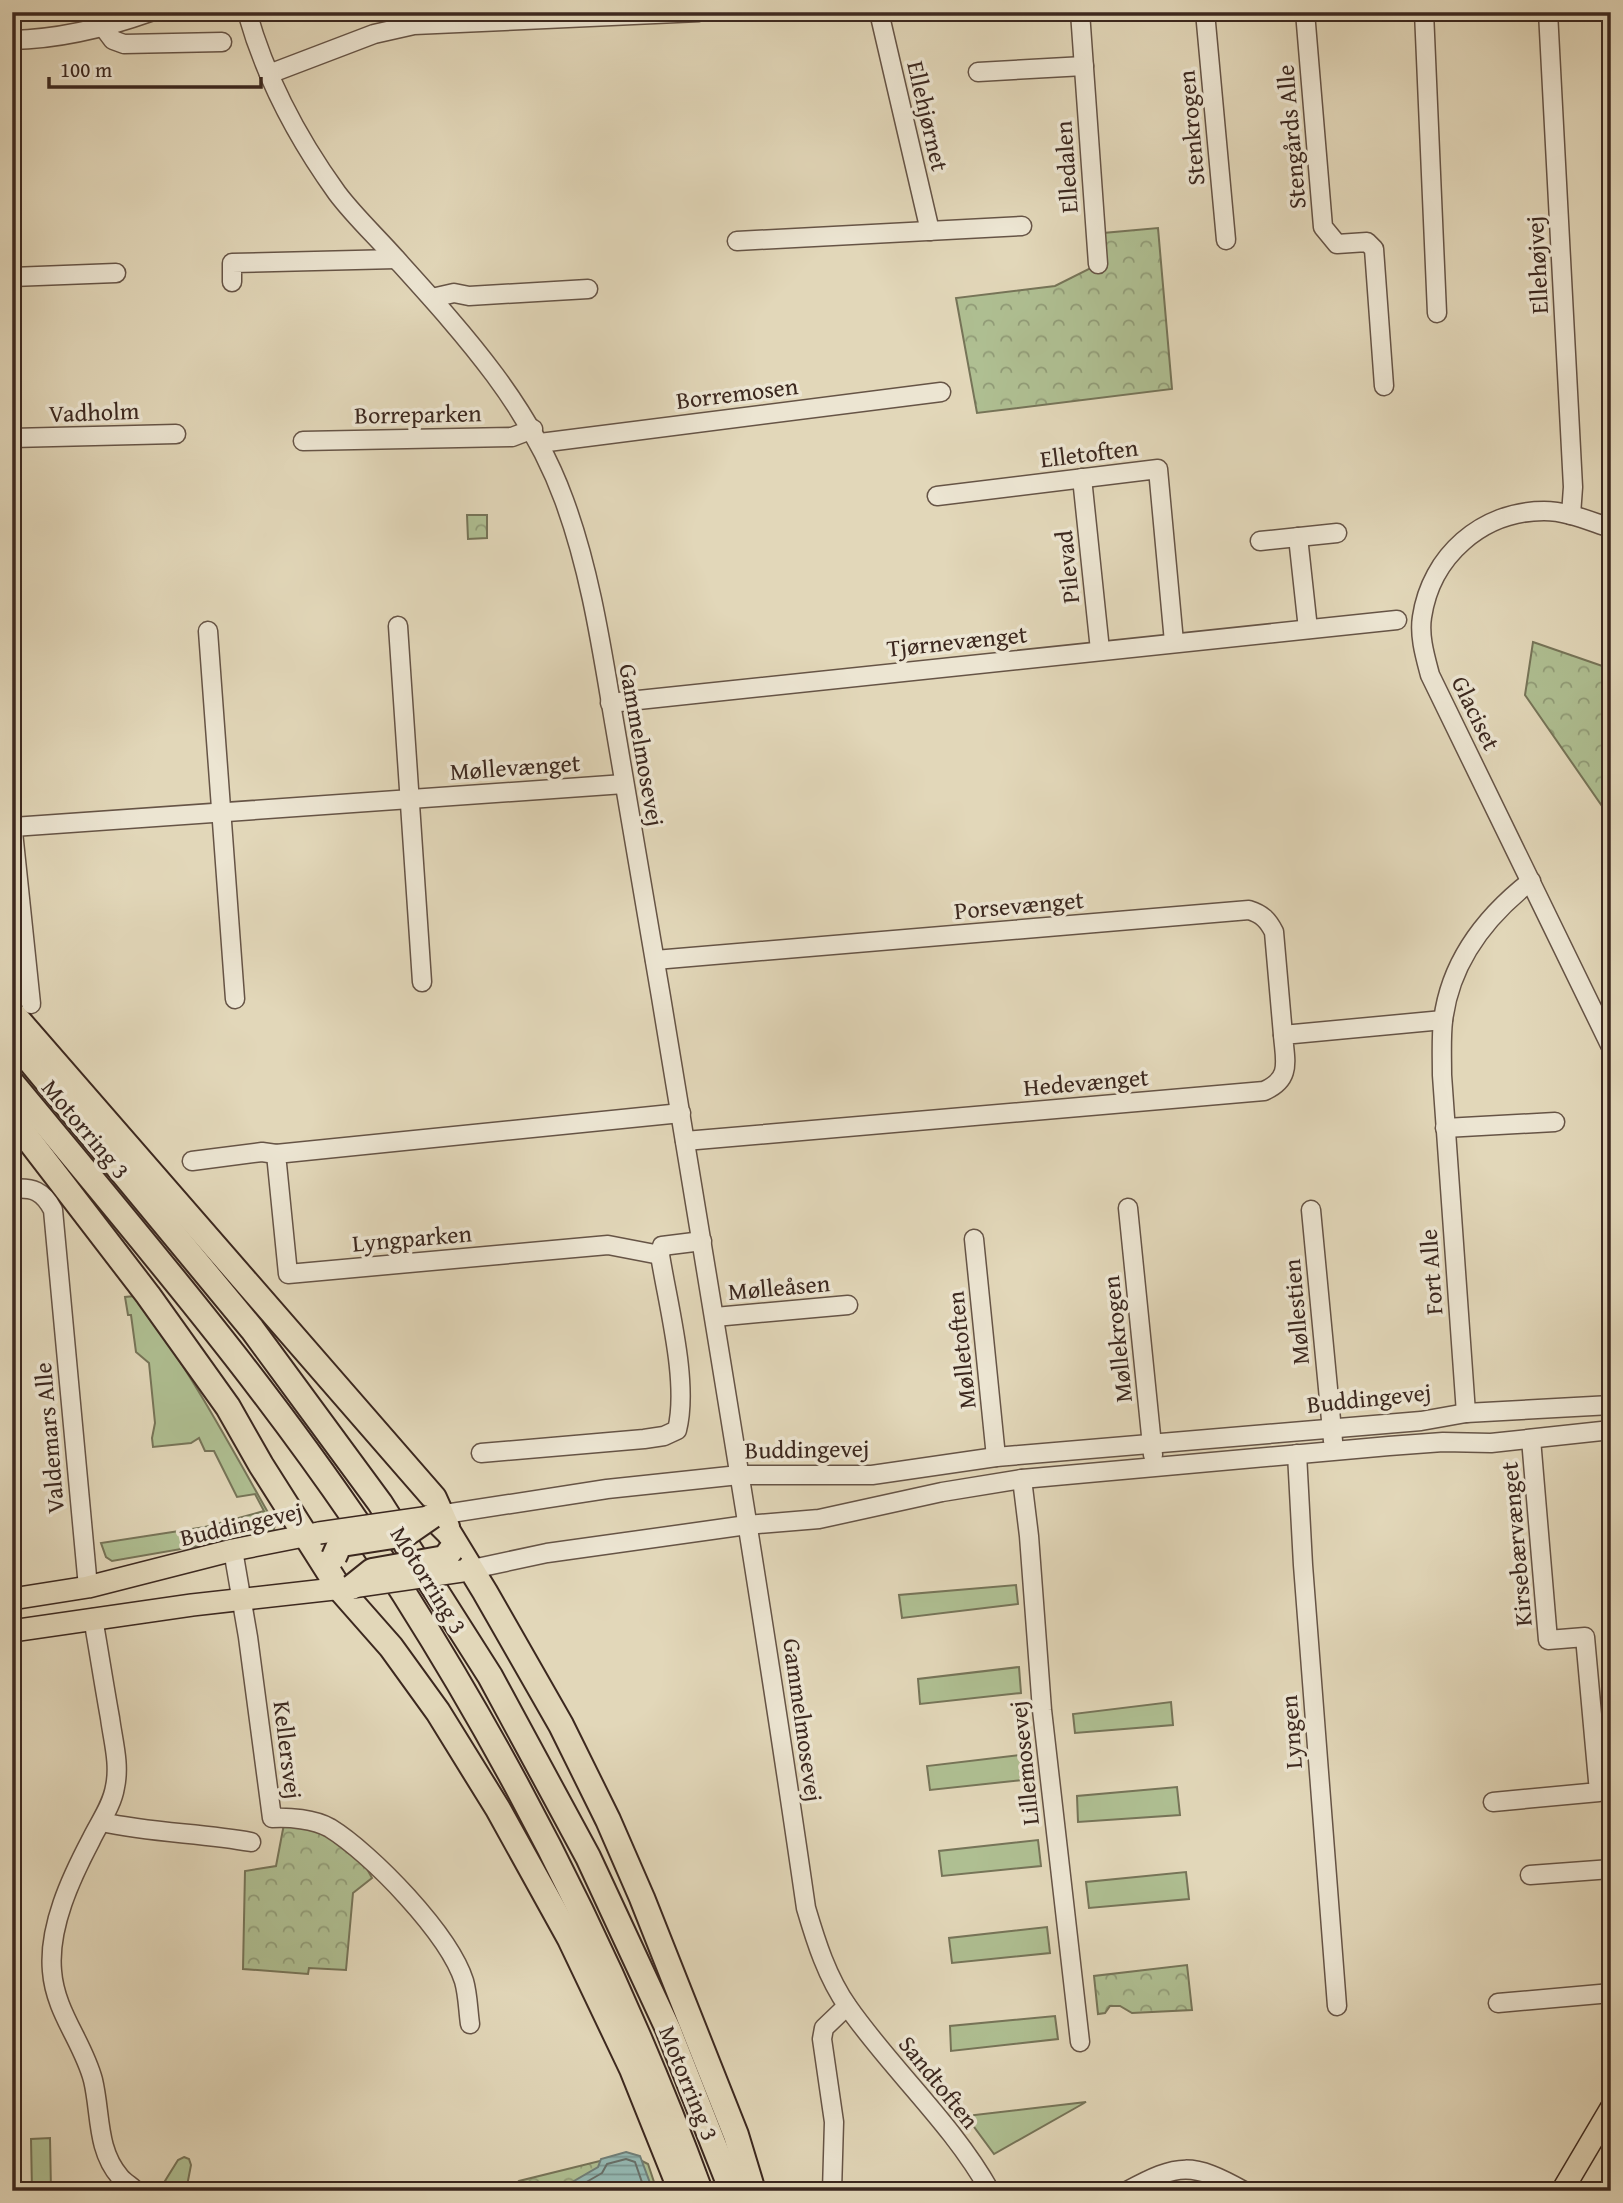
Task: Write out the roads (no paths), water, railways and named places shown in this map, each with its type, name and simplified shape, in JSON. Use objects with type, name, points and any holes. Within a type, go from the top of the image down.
[{"type":"highway","points":[[22,1008],[425,1488],[451,1543],[561,1726],[608,1820],[642,1898],[736,2135],[753,2191]]},
{"type":"highway","name":"Motorring 3","points":[[12,1040],[252,1329],[380,1503],[490,1676],[588,1857],[668,2029],[732,2191]]},
{"type":"highway","name":"Motorring 3","points":[[12,1083],[201,1311],[300,1442],[404,1594],[481,1722],[558,1863],[630,2014],[700,2191]]},
{"type":"highway","points":[[12,1118],[148,1295],[228,1406],[261,1465],[312,1534],[345,1587],[430,1702],[498,1809],[570,1939],[632,2069],[681,2191]]},
{"type":"highway","points":[[345,1587],[334,1557],[342,1545],[406,1534],[451,1543]]},
{"type":"highway","points":[[345,1587],[372,1571],[445,1558],[451,1543]]},
{"type":"main road","name":"Buddingevej","points":[[12,1599],[88,1587],[233,1550],[312,1534],[451,1543]]},
{"type":"main road","points":[[12,1631],[93,1618],[345,1587]]},
{"type":"main road","points":[[1562,2191],[1611,2108]]},
{"type":"street","points":[[12,40],[41,39],[104,28],[150,12]]},
{"type":"street","name":"Gammelmosevej","points":[[247,12],[270,74],[299,133],[336,191],[484,358],[536,436],[564,498],[577,539],[593,604],[681,1113],[806,1908],[821,1955],[847,2006]]},
{"type":"street","points":[[270,74],[374,34],[414,25],[582,14],[699,12]]},
{"type":"street","name":"Ellehjørnet","points":[[879,12],[930,231]]},
{"type":"street","name":"Elledalen","points":[[1080,12],[1098,264]]},
{"type":"street","name":"Stenkrogen","points":[[1205,12],[1226,240]]},
{"type":"street","name":"Stengårds Alle","points":[[1305,12],[1323,228],[1337,244],[1367,242],[1374,249],[1384,386]]},
{"type":"street","points":[[1424,12],[1437,313]]},
{"type":"street","name":"Ellehøjvej","points":[[1548,12],[1573,487],[1571,515]]},
{"type":"street","points":[[104,28],[113,40],[124,44],[222,42]]},
{"type":"street","points":[[978,72],[1084,66]]},
{"type":"street","points":[[737,241],[1022,226]]},
{"type":"street","points":[[232,282],[232,263],[397,259]]},
{"type":"street","points":[[12,277],[116,272]]},
{"type":"street","points":[[432,298],[454,293],[469,296],[588,289]]},
{"type":"street","name":"Borremosen","points":[[536,436],[941,392]]},
{"type":"street","name":"Vadholm","points":[[12,438],[176,434]]},
{"type":"street","name":"Borreparken","points":[[303,441],[536,436]]},
{"type":"street","name":"Elletoften","points":[[937,496],[1158,469],[1174,642]]},
{"type":"street","name":"Pilevad","points":[[1082,478],[1100,650]]},
{"type":"street","name":"Glaciset","points":[[1611,528],[1571,515],[1545,511],[1520,513],[1495,520],[1472,533],[1453,549],[1438,570],[1427,593],[1422,619],[1423,647],[1430,675],[1611,1047]]},
{"type":"street","points":[[1260,541],[1337,533]]},
{"type":"street","points":[[1298,537],[1308,629]]},
{"type":"street","name":"Tjørnevænget","points":[[610,703],[1397,620]]},
{"type":"street","points":[[398,626],[422,982]]},
{"type":"street","points":[[208,631],[235,999]]},
{"type":"street","name":"Møllevænget","points":[[13,825],[624,784]]},
{"type":"street","points":[[13,825],[22,1008]]},
{"type":"street","name":"Fort Alle","points":[[1466,1413],[1445,1128],[1443,1020],[1454,976],[1475,937],[1503,903],[1531,881]]},
{"type":"street","name":"Porsevænget","points":[[655,960],[1249,910],[1259,913],[1268,921],[1274,932],[1283,1035]]},
{"type":"street","points":[[1283,1035],[1443,1020]]},
{"type":"street","name":"Hedevænget","points":[[685,1140],[1264,1091],[1276,1087],[1283,1078],[1286,1067],[1283,1035]]},
{"type":"street","points":[[192,1160],[681,1113]]},
{"type":"street","points":[[1445,1128],[1555,1122]]},
{"type":"street","name":"Lyngparken","points":[[276,1154],[288,1274],[608,1245],[660,1255]]},
{"type":"street","name":"Valdemars Alle","points":[[12,1189],[30,1187],[37,1190],[53,1210],[88,1587]]},
{"type":"street","name":"Møllekrogen","points":[[1128,1208],[1154,1465]]},
{"type":"street","name":"Møllestien","points":[[1311,1210],[1334,1451]]},
{"type":"street","name":"Mølletoften","points":[[974,1238],[996,1457]]},
{"type":"street","points":[[481,1453],[644,1439],[664,1436],[677,1430],[680,1416],[677,1360],[660,1255],[662,1246],[702,1241]]},
{"type":"street","name":"Mølleåsen","points":[[715,1317],[848,1305]]},
{"type":"street","name":"Buddingevej","points":[[451,1543],[607,1489],[739,1475],[872,1475],[996,1457],[1332,1429],[1466,1413],[1611,1405]]},
{"type":"street","name":"Buddingevej","points":[[451,1543],[547,1553],[747,1525],[819,1519],[942,1492],[1022,1479],[1154,1465],[1443,1442],[1491,1443],[1611,1430]]},
{"type":"street","name":"Kirsebærvænget","points":[[1493,1802],[1599,1792],[1585,1637],[1548,1640],[1531,1439]]},
{"type":"street","name":"Lyngen","points":[[1297,1454],[1304,1577],[1338,2006]]},
{"type":"street","name":"Lillemosevej","points":[[1022,1479],[1042,1710],[1080,2042]]},
{"type":"street","name":"Kellersvej","points":[[233,1550],[272,1818],[312,1822],[328,1827],[402,1891],[432,1927],[456,1963],[464,1981],[470,2024]]},
{"type":"street","points":[[93,1618],[117,1762],[115,1788],[102,1822],[91,1838],[73,1879],[57,1921],[52,1947],[52,1972],[57,2000],[91,2072],[102,2143],[119,2176],[136,2191]]},
{"type":"street","points":[[102,1822],[130,1828],[212,1835],[251,1842]]},
{"type":"street","points":[[1530,1875],[1611,1869]]},
{"type":"street","points":[[1499,2003],[1611,1993]]},
{"type":"street","points":[[832,2191],[834,2122],[822,2039],[824,2028],[847,2006]]},
{"type":"street","name":"Sandtoften","points":[[847,2006],[958,2144],[990,2191]]},
{"type":"street","points":[[1127,2191],[1158,2174],[1194,2169],[1214,2174],[1244,2191]]},
{"type":"water","points":[[626,2152],[640,2156],[653,2191],[575,2191],[574,2181],[598,2167],[601,2159]]}]
